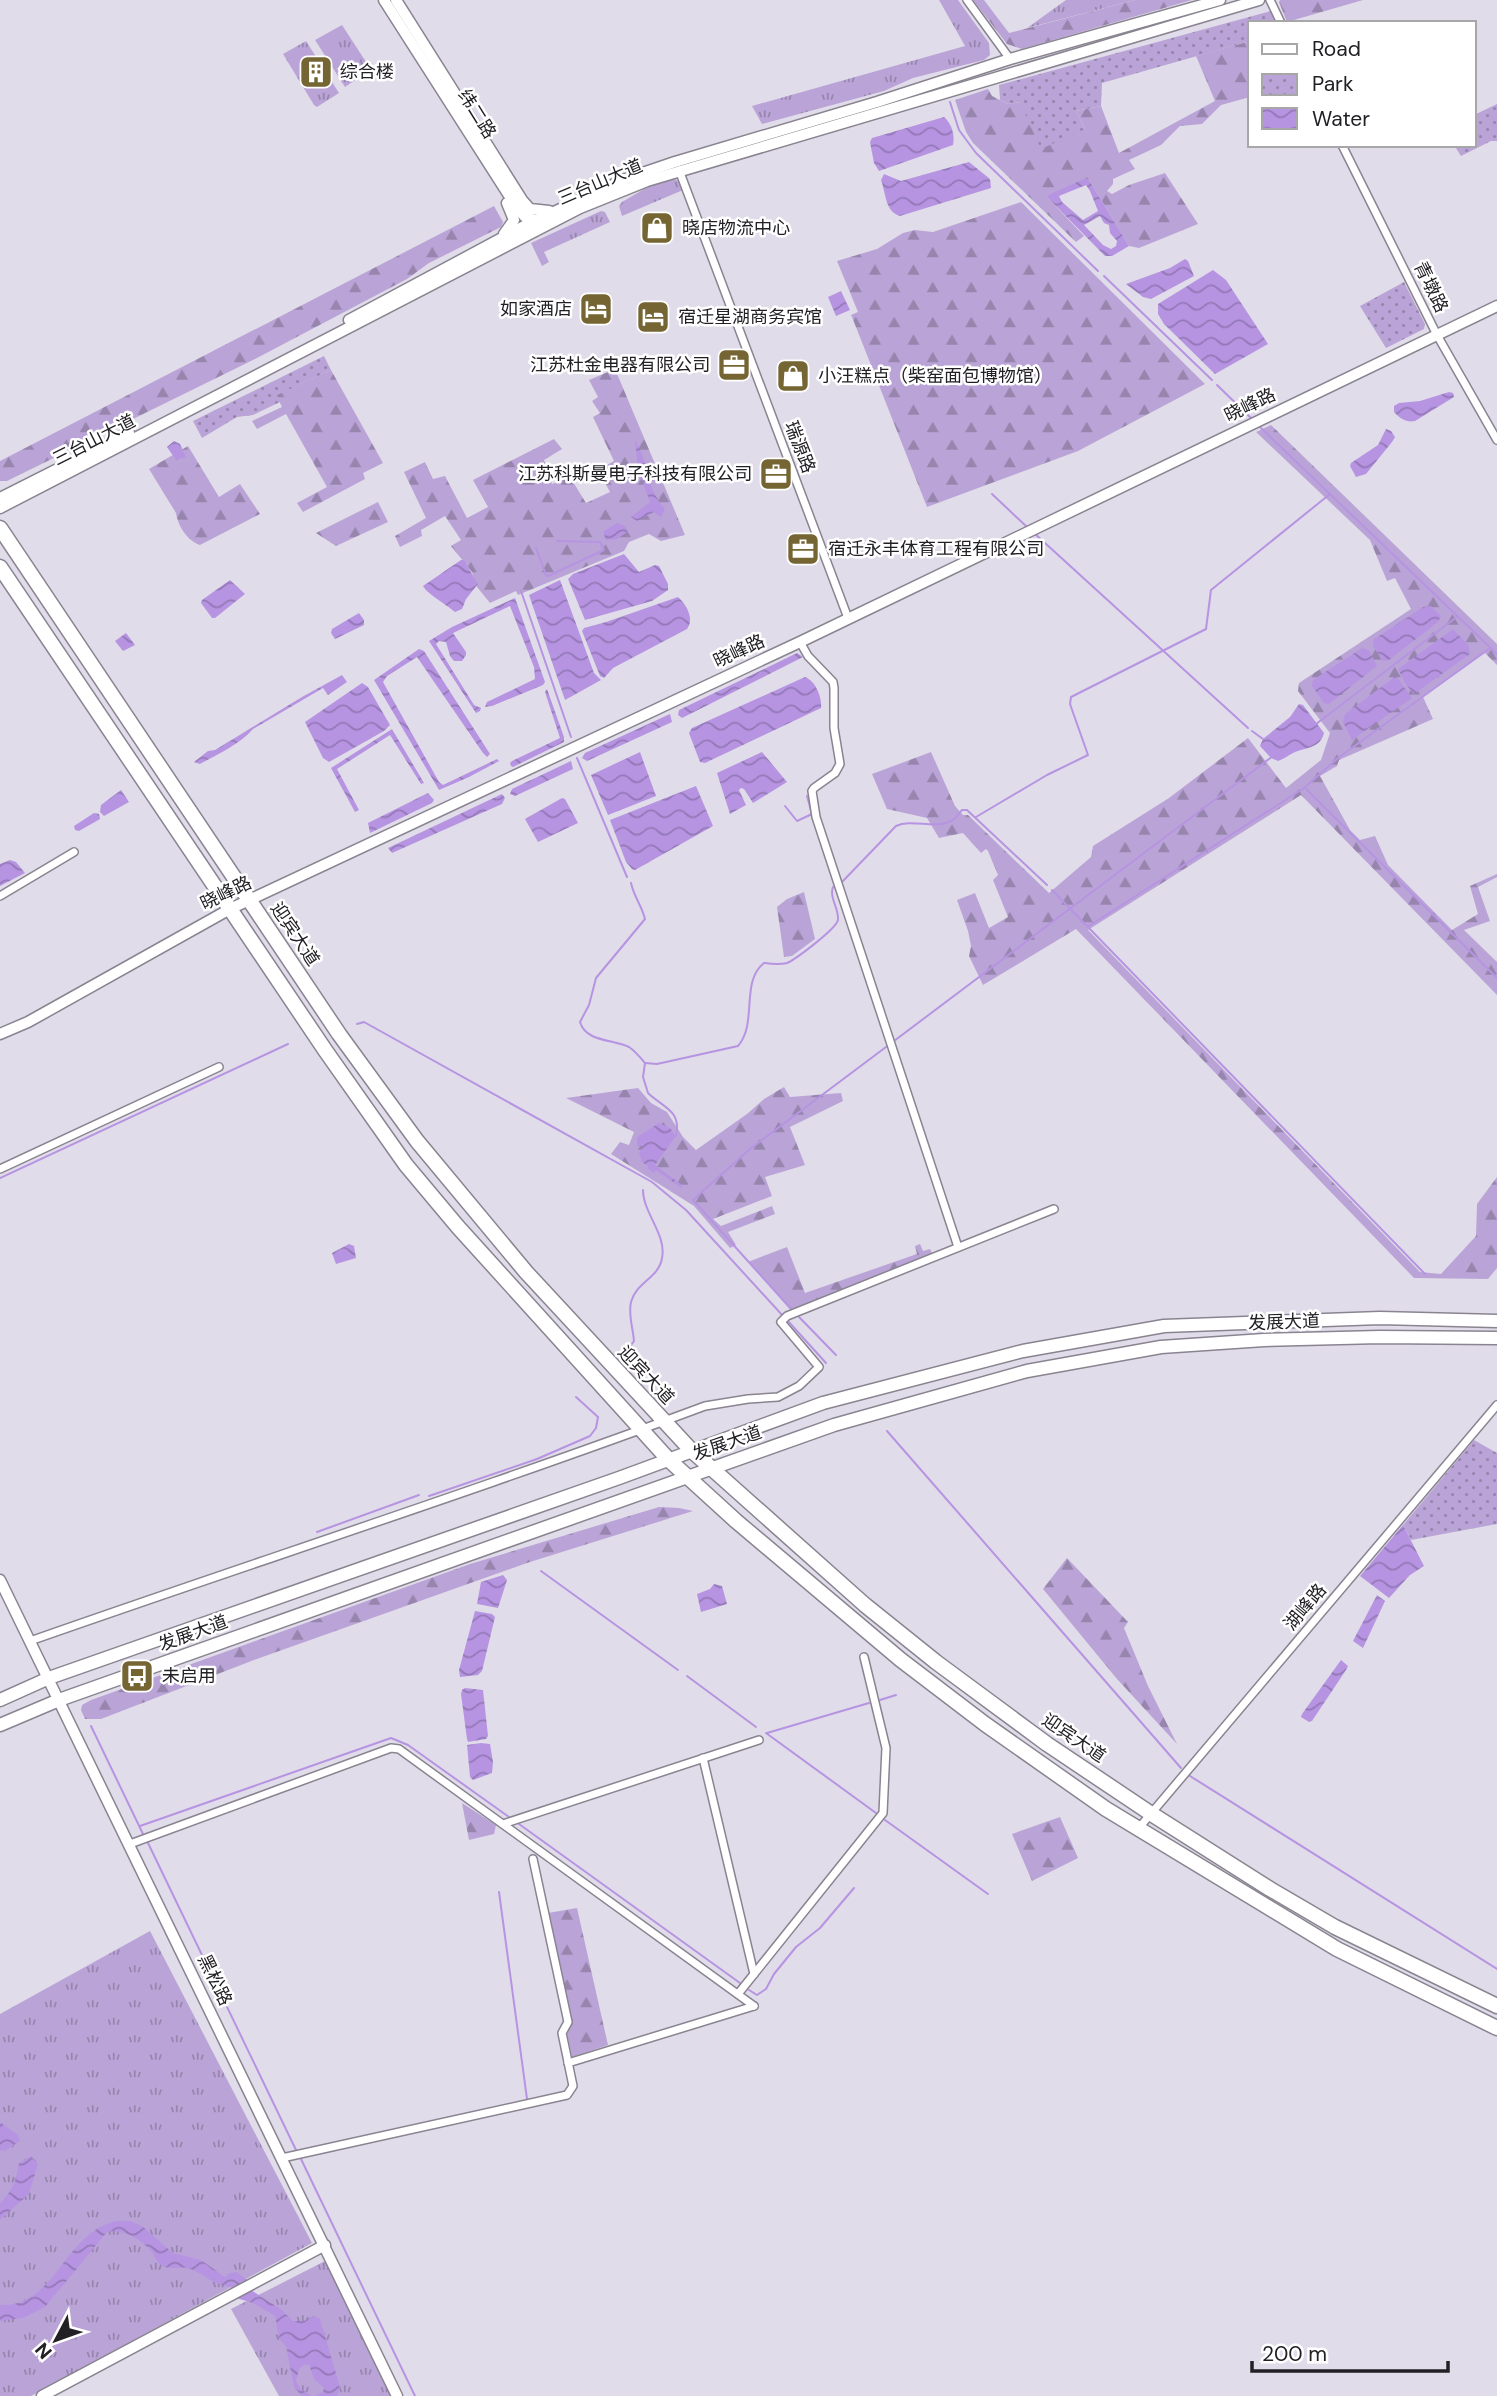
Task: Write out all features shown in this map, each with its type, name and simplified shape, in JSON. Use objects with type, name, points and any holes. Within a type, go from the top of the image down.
[{"type":"highway","name":"迎宾大道","points":[[0,528],[340,1034],[417,1141],[526,1272],[691,1450],[865,1605],[936,1662],[1047,1744],[1150,1813],[1335,1927],[1497,2006]]},
{"type":"highway","points":[[0,567],[325,1051],[407,1165],[467,1237],[668,1459],[736,1521],[901,1660],[985,1724],[1106,1809],[1337,1949],[1497,2028]]},
{"type":"main road","points":[[11,582],[8,573],[12,566],[19,564],[28,570]]},
{"type":"main road","name":"发展大道","points":[[2,1699],[49,1678],[839,1398],[1023,1351],[1164,1326],[1380,1318],[1497,1321]]},
{"type":"main road","name":"发展大道","points":[[0,1725],[94,1687],[710,1467],[855,1418],[1014,1374],[1152,1349],[1265,1340],[1497,1338]]},
{"type":"main road","points":[[86,1666],[87,1676],[94,1687]]},
{"type":"main road","points":[[2,1699],[10,1700],[15,1706],[13,1719]]},
{"type":"main road","points":[[1106,1809],[1117,1807],[1120,1798],[1117,1790]]},
{"type":"main road","points":[[1180,1855],[1174,1843],[1188,1837]]},
{"type":"street","name":"纬二路","points":[[384,0],[517,208],[525,217],[535,220]]},
{"type":"street","name":"纬二路","points":[[396,0],[522,200],[530,209],[557,215]]},
{"type":"street","points":[[967,0],[1010,59]]},
{"type":"street","name":"三台山大道","points":[[0,508],[628,178],[1010,59],[1220,0]]},
{"type":"street","name":"三台山大道","points":[[557,215],[679,169],[1259,0]]},
{"type":"street","points":[[1270,0],[1281,21]]},
{"type":"street","points":[[472,139],[481,162],[514,216],[513,224],[500,238]]},
{"type":"street","name":"青墩路","points":[[1343,147],[1437,335],[1497,440]]},
{"type":"street","name":"瑞源路","points":[[679,169],[848,618]]},
{"type":"street","points":[[535,220],[557,215]]},
{"type":"street","name":"三台山大道","points":[[0,498],[356,317],[535,220]]},
{"type":"street","name":"晓峰路","points":[[0,1034],[27,1022],[230,909],[800,642],[1497,306]]},
{"type":"street","points":[[800,642],[808,656],[834,684],[834,728],[840,764],[835,773],[814,788],[813,805],[958,1247]]},
{"type":"street","points":[[0,896],[74,852]]},
{"type":"street","points":[[0,1169],[219,1067]]},
{"type":"street","points":[[30,1642],[228,1572],[428,1506],[705,1406],[778,1397],[799,1386],[819,1367],[781,1322],[785,1318],[1054,1209]]},
{"type":"street","name":"湖峰路","points":[[1137,1829],[1497,1405]]},
{"type":"street","name":"黑松路","points":[[0,1580],[397,2396]]},
{"type":"street","points":[[738,1994],[883,1813],[886,1748],[864,1657]]},
{"type":"street","points":[[503,1824],[759,1740]]},
{"type":"street","points":[[130,1844],[391,1748],[399,1749],[754,2006],[568,2063]]},
{"type":"street","points":[[703,1758],[754,1975]]},
{"type":"street","points":[[282,2158],[567,2095],[573,2086],[562,2033],[568,2022],[533,1859]]},
{"type":"street","points":[[42,2396],[325,2245]]},
{"type":"green space","points":[[939,0],[958,0],[989,43],[990,55],[984,60],[913,78],[884,91],[762,124],[752,106],[965,46]]},
{"type":"green space","points":[[973,0],[984,0],[1009,33],[1135,0],[1192,0],[1022,49],[1007,44]]},
{"type":"green space","points":[[1066,0],[1135,0],[1027,28]]},
{"type":"green space","points":[[1363,0],[1290,21],[1287,21],[1279,2]]},
{"type":"green space","points":[[1271,11],[1275,21],[1248,21],[1248,42],[1102,83],[1101,106],[1076,111],[1085,129],[1041,149],[1020,102],[1008,104],[1000,100],[999,85]]},
{"type":"green space","points":[[342,25],[370,68],[345,87],[315,40]]},
{"type":"green space","points":[[306,41],[339,93],[317,107],[283,54]]},
{"type":"green space","points":[[1248,42],[1248,98],[1221,105],[1202,124],[1180,126],[1161,145],[1129,160],[1135,169],[1113,179],[1113,184],[1107,191],[1112,194],[1129,185],[1165,173],[1198,224],[1139,248],[1129,246],[1089,180],[1046,196],[1084,236],[1076,242],[973,143],[966,132],[955,100],[988,89],[992,96],[1008,104],[1020,102],[1085,129],[1076,111],[1101,106],[1119,153],[1215,101],[1196,56]]},
{"type":"green space","points":[[1497,104],[1497,141],[1491,141],[1461,156],[1455,147],[1476,147],[1476,114]]},
{"type":"green space","points":[[673,178],[680,182],[683,190],[622,216],[619,206],[622,202],[651,185]]},
{"type":"green space","points":[[1021,202],[1205,384],[1078,451],[927,507],[851,315],[858,312],[837,261],[877,249],[903,233],[915,230],[933,232]]},
{"type":"green space","points":[[494,206],[503,222],[501,227],[429,263],[407,279],[257,358],[7,481],[0,481],[0,461]]},
{"type":"green space","points":[[601,211],[605,212],[610,222],[544,252],[549,262],[542,266],[531,243]]},
{"type":"green space","points":[[1404,282],[1425,324],[1424,329],[1386,348],[1360,306]]},
{"type":"green space","points":[[324,356],[331,370],[277,395],[280,402],[253,415],[237,417],[202,438],[193,421]]},
{"type":"green space","points":[[615,369],[685,535],[661,541],[649,534],[629,542],[624,551],[518,595],[516,591],[490,603],[477,587],[472,572],[451,546],[461,540],[445,516],[421,530],[422,536],[400,547],[395,536],[426,518],[404,472],[425,462],[433,479],[445,476],[467,518],[488,507],[473,480],[554,439],[562,449],[544,460],[552,484],[570,477],[586,503],[610,492],[598,470],[614,461],[593,417],[600,413],[592,401],[598,397],[589,380]]},
{"type":"green space","points":[[331,370],[383,463],[363,473],[365,479],[303,512],[297,503],[327,487],[286,414],[257,429],[252,421],[282,407],[276,395]]},
{"type":"green space","points":[[1271,425],[1497,644],[1497,665],[1485,653],[1423,697],[1433,719],[1339,760],[1337,766],[1320,776],[1350,830],[1360,840],[1375,836],[1388,865],[1452,930],[1478,914],[1470,886],[1497,874],[1497,877],[1478,887],[1490,921],[1464,930],[1497,962],[1497,995],[1301,795],[1088,930],[1420,1272],[1441,1274],[1476,1236],[1477,1204],[1497,1177],[1497,1268],[1488,1279],[1414,1278],[1076,929],[983,985],[969,956],[971,946],[968,931],[957,900],[975,893],[989,928],[1008,917],[993,880],[998,875],[988,851],[986,849],[981,853],[963,833],[939,838],[927,818],[887,809],[872,774],[931,752],[955,806],[963,815],[968,815],[1049,893],[1091,857],[1093,846],[1169,798],[1248,738],[1286,788],[1321,760],[1330,733],[1298,691],[1299,683],[1411,609],[1395,578],[1387,581],[1370,540],[1256,432]]},
{"type":"green space","points":[[188,446],[219,497],[240,484],[260,514],[200,545],[184,533],[176,513],[149,469]]},
{"type":"green space","points":[[378,502],[388,522],[336,546],[316,533]]},
{"type":"green space","points":[[804,892],[815,939],[792,956],[784,957],[777,907],[787,899]]},
{"type":"green space","points":[[784,1087],[790,1097],[841,1093],[843,1101],[790,1127],[805,1165],[765,1177],[772,1196],[713,1219],[721,1226],[772,1206],[775,1214],[728,1232],[736,1245],[730,1248],[694,1206],[611,1154],[620,1142],[629,1145],[634,1132],[566,1098],[638,1088],[651,1103],[667,1112],[683,1137],[696,1150]]},
{"type":"green space","points":[[920,1244],[923,1251],[930,1249],[933,1255],[793,1311],[748,1262],[787,1247],[805,1293],[917,1254],[915,1246]]},
{"type":"green space","points":[[1474,1440],[1497,1453],[1497,1524],[1411,1540],[1403,1525]]},
{"type":"green space","points":[[659,1507],[693,1511],[530,1562],[254,1660],[101,1719],[85,1719],[81,1710],[82,1705],[91,1700],[470,1564]]},
{"type":"green space","points":[[1067,1558],[1128,1622],[1124,1628],[1148,1686],[1177,1744],[1117,1679],[1043,1589]]},
{"type":"green space","points":[[462,1803],[496,1825],[494,1834],[469,1840]]},
{"type":"green space","points":[[1060,1817],[1078,1858],[1032,1881],[1012,1834]]},
{"type":"green space","points":[[577,1908],[608,2045],[572,2057],[567,2034],[572,2022],[548,1913]]},
{"type":"green space","points":[[150,1931],[312,2243],[31,2396],[0,2396],[0,2014]]},
{"type":"green space","points":[[327,2260],[393,2396],[279,2396],[231,2309]]},
{"type":"water","points":[[944,117],[952,130],[953,145],[879,171],[874,163],[870,142],[872,138]]},
{"type":"water","points":[[969,162],[990,179],[991,188],[900,216],[891,211],[881,180],[884,174],[901,181]]},
{"type":"water","points":[[1086,178],[1129,246],[1112,256],[1105,256],[1046,196]],"holes":[[[1086,185],[1098,211],[1083,220],[1062,202],[1059,196]],[[1100,216],[1104,223],[1109,225],[1110,233],[1117,241],[1116,246],[1111,249],[1103,245],[1084,225]]]},
{"type":"water","points":[[1185,259],[1194,276],[1151,299],[1143,297],[1126,284],[1170,268]]},
{"type":"water","points":[[1213,270],[1226,280],[1268,344],[1215,374],[1164,324],[1158,314],[1158,304]]},
{"type":"water","points":[[841,291],[850,310],[836,316],[828,297]]},
{"type":"water","points":[[1453,393],[1454,397],[1415,421],[1403,419],[1394,412],[1394,406],[1399,403],[1420,401]]},
{"type":"water","points":[[1386,429],[1395,437],[1392,442],[1366,474],[1356,477],[1351,463],[1378,445]]},
{"type":"water","points":[[635,440],[650,483],[665,509],[661,517],[654,512],[637,521],[631,517],[650,502],[638,469]]},
{"type":"water","points":[[174,441],[180,444],[186,457],[176,460],[167,447]]},
{"type":"water","points":[[617,523],[625,526],[627,532],[617,539],[605,540],[604,531]]},
{"type":"water","points":[[624,554],[639,572],[655,565],[659,566],[668,584],[668,590],[652,601],[585,620],[568,579],[573,574]]},
{"type":"water","points":[[464,560],[478,584],[462,609],[455,612],[423,586]]},
{"type":"water","points":[[230,580],[245,594],[212,618],[201,603],[202,600]]},
{"type":"water","points":[[560,580],[594,673],[601,680],[565,700],[529,595]]},
{"type":"water","points":[[678,597],[690,616],[687,629],[613,668],[604,678],[600,676],[582,631],[584,628]]},
{"type":"water","points":[[515,598],[545,682],[543,685],[485,707],[487,702],[535,679],[534,667],[510,606],[453,633],[466,652],[462,661],[454,661],[446,642],[439,641],[436,644],[474,705],[481,708],[476,713],[429,641],[452,627]]},
{"type":"water","points":[[1431,606],[1441,616],[1438,622],[1389,660],[1383,661],[1373,646],[1373,640],[1423,607]]},
{"type":"water","points":[[359,613],[364,625],[335,639],[331,633],[332,629]]},
{"type":"water","points":[[1453,629],[1469,646],[1470,654],[1414,694],[1398,669]]},
{"type":"water","points":[[126,633],[135,645],[123,651],[115,641]]},
{"type":"water","points":[[1362,648],[1369,650],[1377,666],[1329,704],[1324,703],[1312,686],[1313,680]]},
{"type":"water","points":[[419,649],[424,651],[490,754],[487,757],[483,753],[417,657],[387,676],[383,682],[439,782],[443,785],[497,759],[499,761],[439,790],[374,680]]},
{"type":"water","points":[[797,653],[803,657],[682,718],[678,715],[679,710]]},
{"type":"water","points":[[342,675],[347,682],[328,695],[323,688],[253,729],[221,752],[200,764],[194,762],[208,751],[215,750]]},
{"type":"water","points":[[1396,676],[1412,698],[1352,740],[1343,722],[1345,714]]},
{"type":"water","points":[[805,677],[818,690],[821,708],[705,763],[700,762],[689,733],[692,728]]},
{"type":"water","points":[[362,683],[368,687],[390,725],[329,762],[323,758],[305,722]]},
{"type":"water","points":[[547,689],[564,742],[513,767],[510,763],[512,761],[560,738],[545,692]]},
{"type":"water","points":[[1299,704],[1303,705],[1324,733],[1322,738],[1316,745],[1278,761],[1271,758],[1260,746],[1263,739],[1290,717]]},
{"type":"water","points":[[670,714],[672,722],[587,761],[582,758],[585,753]]},
{"type":"water","points":[[392,729],[424,783],[421,784],[390,735],[337,769],[359,810],[355,812],[331,768]]},
{"type":"water","points":[[640,752],[656,796],[608,815],[591,775]]},
{"type":"water","points":[[762,752],[787,782],[753,803],[741,788],[739,790],[746,805],[730,814],[717,773]]},
{"type":"water","points":[[571,761],[573,769],[515,796],[510,794],[512,789]]},
{"type":"water","points":[[696,786],[713,826],[635,870],[632,869],[626,862],[610,820]]},
{"type":"water","points":[[121,790],[129,802],[104,816],[100,812],[101,805]]},
{"type":"water","points":[[428,793],[434,800],[432,803],[370,833],[368,823]]},
{"type":"water","points":[[502,794],[505,798],[502,804],[392,853],[388,848]]},
{"type":"water","points":[[562,798],[578,823],[538,842],[525,819]]},
{"type":"water","points":[[94,813],[99,814],[100,819],[79,831],[75,830],[74,826]]},
{"type":"water","points":[[10,860],[16,862],[25,873],[0,886],[0,864]]},
{"type":"water","points":[[659,1123],[670,1128],[676,1136],[655,1165],[682,1185],[681,1188],[656,1170],[654,1173],[648,1169],[642,1162],[639,1153],[643,1146],[637,1146],[637,1137]]},
{"type":"water","points":[[349,1244],[354,1246],[356,1258],[336,1264],[332,1253]]},
{"type":"water","points":[[1403,1525],[1424,1566],[1410,1575],[1389,1598],[1360,1576]]},
{"type":"water","points":[[503,1575],[507,1580],[498,1608],[477,1604],[481,1582]]},
{"type":"water","points":[[714,1584],[722,1586],[727,1604],[701,1612],[697,1594],[710,1589]]},
{"type":"water","points":[[1377,1595],[1385,1601],[1363,1648],[1353,1641]]},
{"type":"water","points":[[475,1611],[495,1617],[482,1671],[478,1675],[460,1677],[459,1670]]},
{"type":"water","points":[[1341,1660],[1348,1666],[1346,1670],[1309,1722],[1301,1717],[1302,1714]]},
{"type":"water","points":[[465,1688],[483,1690],[488,1736],[486,1739],[468,1742],[461,1694]]},
{"type":"water","points":[[490,1744],[492,1773],[473,1780],[470,1777],[467,1745]]},
{"type":"water","points":[[0,2122],[18,2135],[20,2141],[5,2151],[0,2150]]},
{"type":"water","points":[[31,2156],[38,2164],[29,2194],[0,2220],[0,2203],[13,2185],[19,2163]]},
{"type":"water","points":[[115,2221],[130,2221],[142,2226],[173,2253],[201,2260],[225,2277],[237,2272],[250,2282],[236,2290],[216,2283],[191,2269],[163,2266],[142,2242],[125,2233],[113,2231],[107,2232],[45,2307],[23,2318],[0,2321],[0,2305],[29,2298],[41,2289],[80,2243],[97,2229]]},
{"type":"water","points":[[251,2290],[282,2310],[293,2321],[304,2321],[314,2316],[320,2319],[340,2389],[337,2396],[315,2396],[323,2392],[324,2388],[314,2379],[309,2365],[299,2369],[296,2381],[301,2389],[311,2396],[302,2396],[294,2387],[286,2346],[279,2339],[275,2316],[253,2303],[236,2298]]},
{"type":"waterway","points":[[950,102],[959,130],[976,153],[1098,271]]},
{"type":"waterway","points":[[1104,276],[1212,380]]},
{"type":"waterway","points":[[1217,385],[1251,418]]},
{"type":"waterway","points":[[1260,427],[1497,654]]},
{"type":"waterway","points":[[992,494],[1027,527]]},
{"type":"waterway","points":[[976,817],[1047,775],[1088,755],[1070,704],[1071,697],[1206,629],[1211,590],[1330,494]]},
{"type":"waterway","points":[[1034,533],[1248,728]]},
{"type":"waterway","points":[[536,548],[548,576],[604,550],[600,542],[557,541]]},
{"type":"waterway","points":[[521,591],[571,737]]},
{"type":"waterway","points":[[1316,724],[1458,616]]},
{"type":"waterway","points":[[1089,926],[1304,788],[1338,758],[1490,648]]},
{"type":"waterway","points":[[1252,731],[1263,739]]},
{"type":"waterway","points":[[894,1041],[1273,756]]},
{"type":"waterway","points":[[577,758],[627,877]]},
{"type":"waterway","points":[[1306,789],[1497,978]]},
{"type":"waterway","points":[[785,806],[797,821],[812,814],[807,796]]},
{"type":"waterway","points":[[842,882],[896,826],[910,823],[941,824],[954,819],[962,810],[967,810],[1047,885]]},
{"type":"waterway","points":[[631,883],[645,919],[596,978],[589,1005],[580,1022],[594,1037],[629,1047],[645,1063],[643,1077],[648,1093],[670,1110],[676,1120],[676,1136]]},
{"type":"waterway","points":[[645,1063],[657,1064],[738,1046],[747,1026],[750,992],[757,971],[764,963],[787,963],[807,950],[836,924],[838,920],[832,895],[833,887]]},
{"type":"waterway","points":[[1052,890],[1425,1274]]},
{"type":"waterway","points":[[357,1024],[364,1022],[652,1182],[686,1210],[783,1316]]},
{"type":"waterway","points":[[0,1178],[288,1044]]},
{"type":"waterway","points":[[791,1309],[693,1200],[750,1149],[890,1044]]},
{"type":"waterway","points":[[629,1348],[634,1341],[630,1317],[631,1302],[638,1290],[657,1270],[663,1249],[643,1190]]},
{"type":"waterway","points":[[799,1317],[836,1355]]},
{"type":"waterway","points":[[787,1320],[826,1363]]},
{"type":"waterway","points":[[429,1496],[537,1459],[590,1436],[596,1428],[598,1417],[576,1397]]},
{"type":"waterway","points":[[887,1431],[1181,1768]]},
{"type":"waterway","points":[[317,1532],[419,1495]]},
{"type":"waterway","points":[[541,1571],[678,1670]]},
{"type":"waterway","points":[[687,1676],[756,1727]]},
{"type":"waterway","points":[[880,1700],[896,1695]]},
{"type":"waterway","points":[[767,1733],[869,1703]]},
{"type":"waterway","points":[[91,1726],[143,1834]]},
{"type":"waterway","points":[[766,1733],[876,1813]]},
{"type":"waterway","points":[[140,1826],[391,1738],[408,1745],[509,1817]]},
{"type":"waterway","points":[[1190,1776],[1497,1969]]},
{"type":"waterway","points":[[885,1820],[988,1894]]},
{"type":"waterway","points":[[519,1824],[740,1983]]},
{"type":"waterway","points":[[148,1843],[296,2150]]},
{"type":"waterway","points":[[749,1990],[757,1995],[766,1989],[774,1974],[796,1947],[820,1928],[854,1888]]},
{"type":"waterway","points":[[499,1892],[527,2099]]},
{"type":"waterway","points":[[301,2159],[415,2396]]},
{"type":"place","name":"综合楼","points":[[316,72]]},
{"type":"place","name":"晓店物流中心","points":[[657,228]]},
{"type":"place","name":"如家酒店","points":[[596,309]]},
{"type":"place","name":"宿迁星湖商务宾馆","points":[[653,317]]},
{"type":"place","name":"江苏杜金电器有限公司","points":[[734,365]]},
{"type":"place","name":"小汪糕点（柴窑面包博物馆）","points":[[793,376]]},
{"type":"place","name":"江苏科斯曼电子科技有限公司","points":[[776,474]]},
{"type":"place","name":"宿迁永丰体育工程有限公司","points":[[803,549]]},
{"type":"place","name":"未启用","points":[[137,1676]]}]
